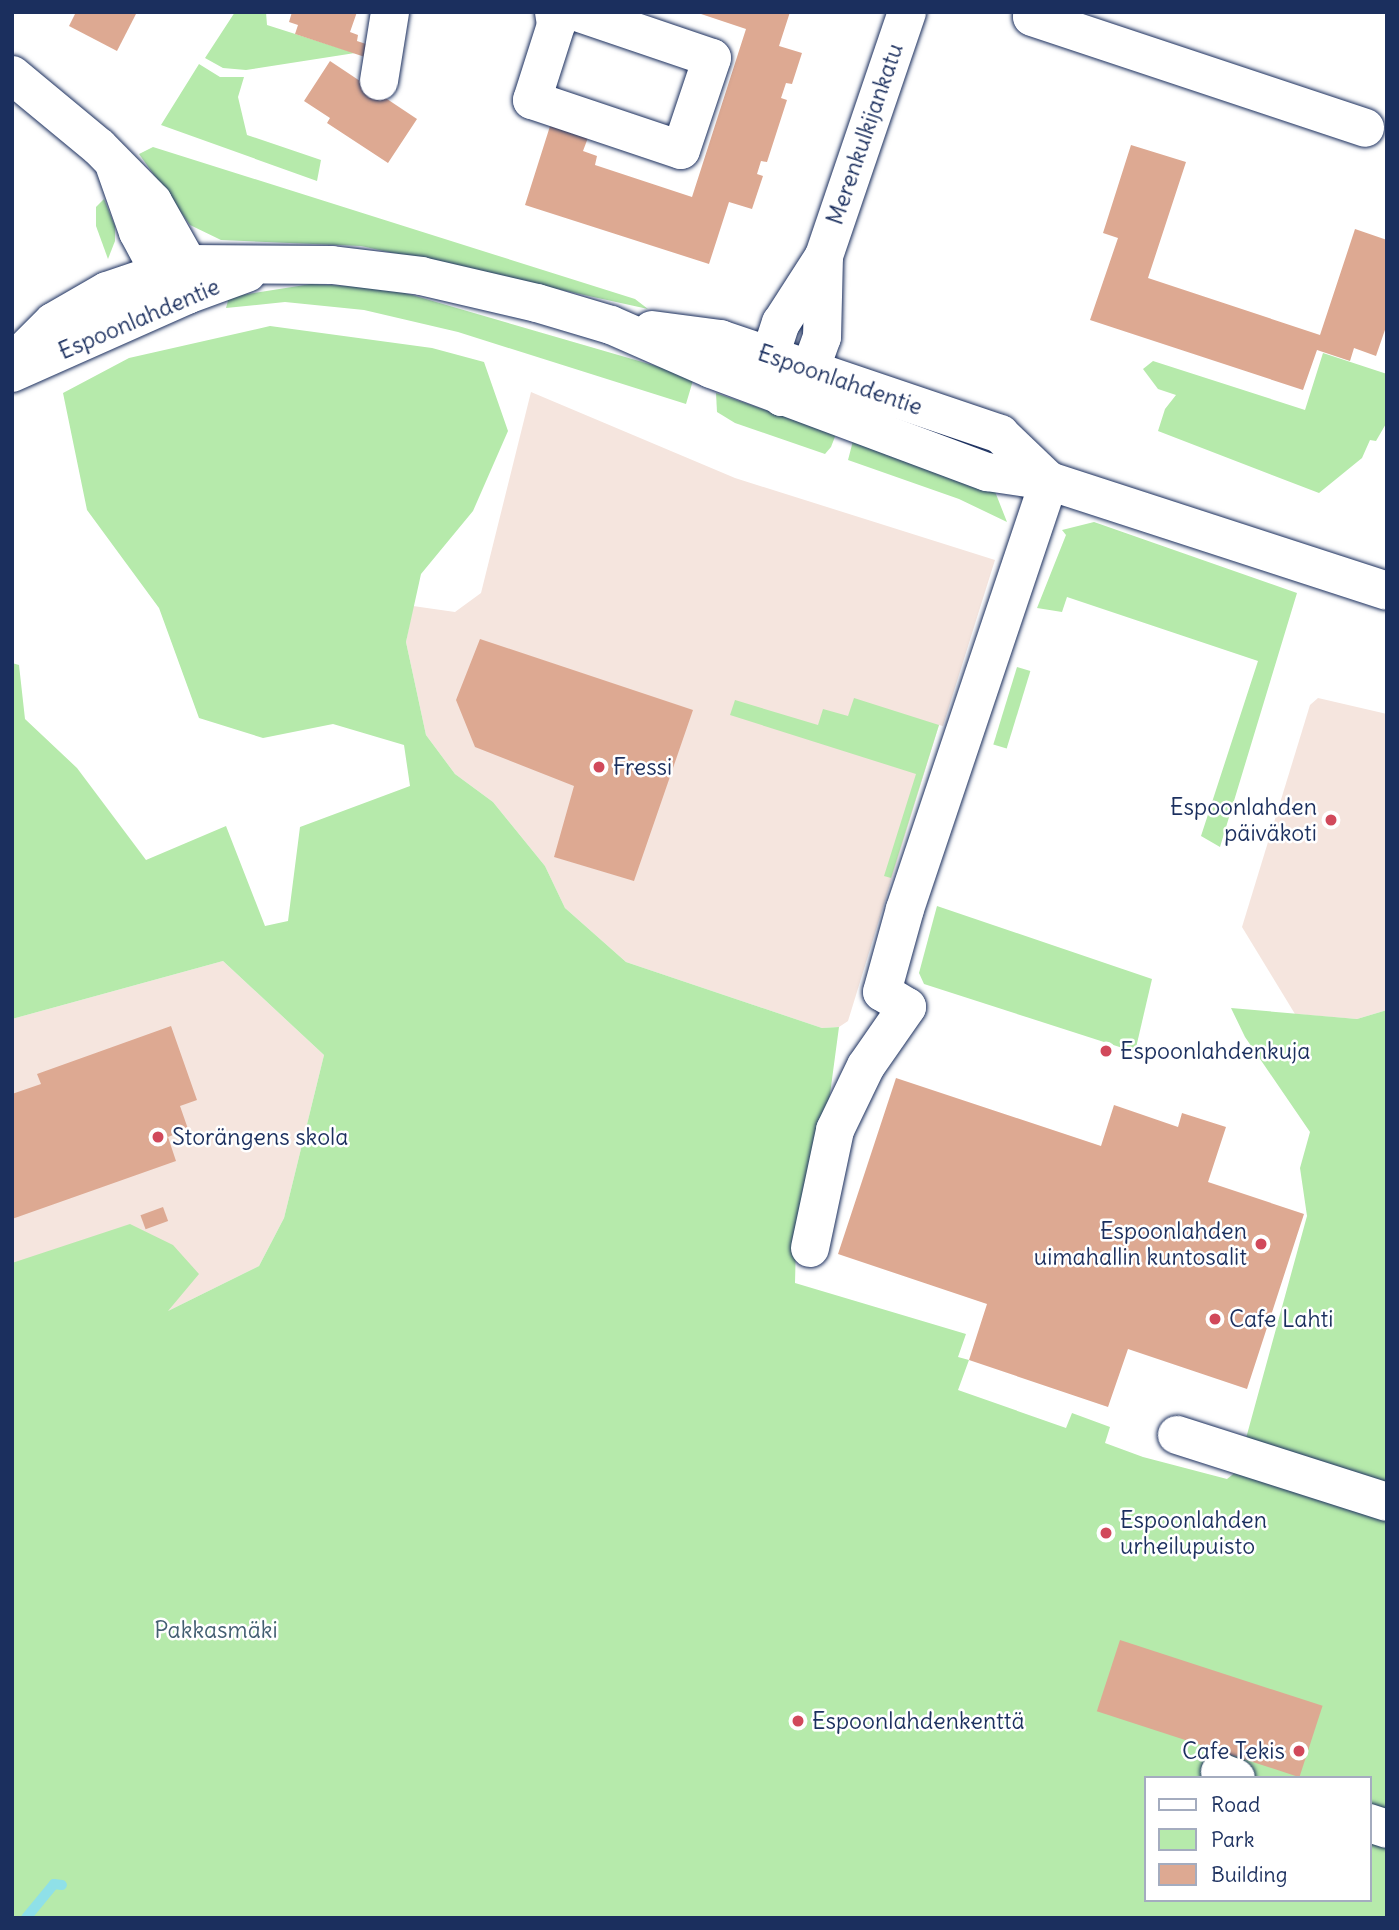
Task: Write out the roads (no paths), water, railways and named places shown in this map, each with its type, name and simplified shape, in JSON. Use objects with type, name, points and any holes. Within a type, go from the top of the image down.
[{"type":"street","points":[[379,81],[390,12]]},
{"type":"street","points":[[554,12],[556,25],[532,100],[681,150],[712,58],[577,12]]},
{"type":"street","name":"Merenkulkijankatu","points":[[770,356],[782,323],[824,256],[907,12]]},
{"type":"street","points":[[1034,12],[1032,17],[1365,128]]},
{"type":"street","points":[[12,75],[153,202],[178,277]]},
{"type":"street","name":"Merenkulkijankatu","points":[[782,397],[810,370],[822,337],[824,256]]},
{"type":"street","name":"Espoonlahdentie","points":[[12,363],[53,322],[107,291],[178,277],[266,267],[332,265],[421,276],[611,325],[720,339],[1000,434],[1049,481]]},
{"type":"street","name":"Espoonlahdentie","points":[[12,373],[178,277]]},
{"type":"street","name":"Espoonlahdentie","points":[[611,325],[782,397],[987,472],[1049,481],[1387,591]]},
{"type":"street","points":[[770,356],[782,397]]},
{"type":"street","points":[[810,1248],[835,1130],[866,1066],[907,1006],[882,992],[940,799],[1049,481]]},
{"type":"street","points":[[1177,1435],[1387,1502]]},
{"type":"waterway","points":[[26,1918],[54,1884],[62,1885]]},
{"type":"place","name":"Fressi","points":[[599,767]]},
{"type":"place","name":"Espoonlahden päiväkoti","points":[[1331,820]]},
{"type":"place","name":"Espoonlahdenkuja","points":[[1106,1051]]},
{"type":"place","name":"Storängens skola","points":[[158,1137]]},
{"type":"place","name":"Espoonlahden uimahallin kuntosalit","points":[[1261,1244]]},
{"type":"place","name":"Cafe Lahti","points":[[1215,1319]]},
{"type":"place","name":"Espoonlahden urheilupuisto","points":[[1106,1533]]},
{"type":"place","name":"Espoonlahdenkenttä","points":[[798,1721]]},
{"type":"place","name":"Cafe Tekis","points":[[1299,1751]]},
{"type":"park label","name":"Pakkasmäki","points":[[216,1630]]}]
